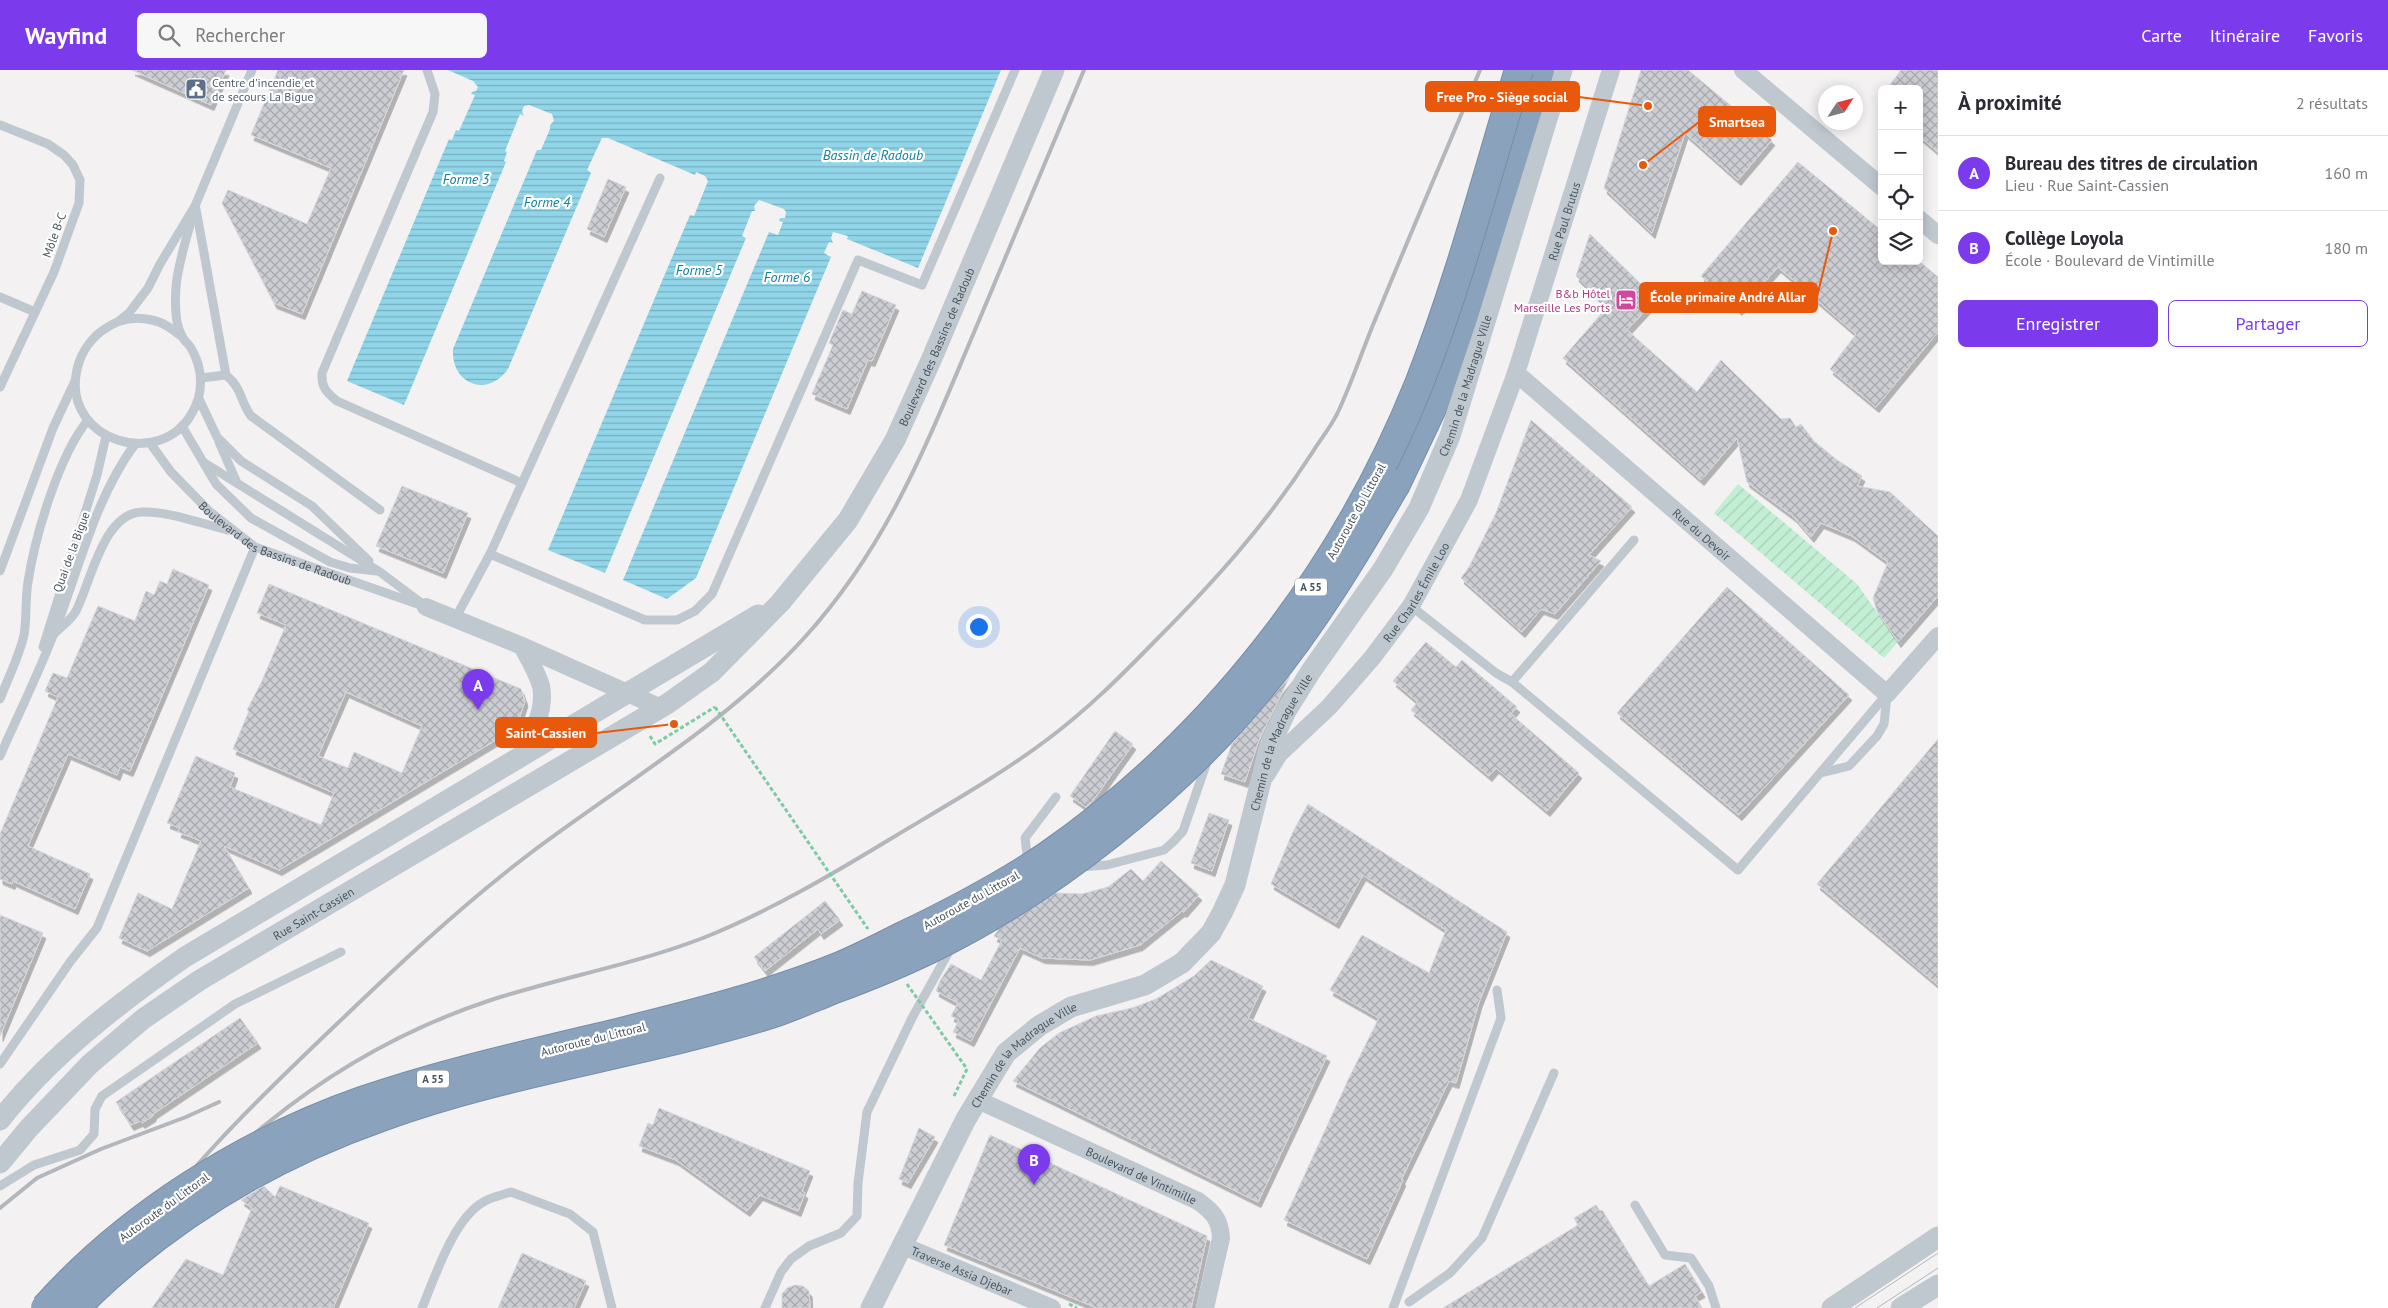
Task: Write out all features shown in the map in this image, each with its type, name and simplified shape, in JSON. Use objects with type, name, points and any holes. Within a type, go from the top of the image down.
[{"type":"highway","name":"Autoroute du Littoral","points":[[45,1308],[68,1283],[122,1237],[183,1190],[232,1160],[292,1130],[360,1102],[447,1075],[696,1013],[761,995],[838,968],[986,894],[1048,855],[1117,801],[1206,719],[1247,673],[1322,571],[1360,509],[1400,425],[1428,357],[1468,239],[1518,70]]},
{"type":"highway","name":"Autoroute du Littoral","points":[[75,1308],[103,1280],[165,1230],[216,1194],[275,1161],[382,1116],[462,1092],[773,1013],[883,970],[936,946],[995,913],[1100,842],[1208,746],[1262,686],[1334,589],[1396,484],[1434,404],[1464,318],[1540,70]]},
{"type":"street","name":"Boulevard des Bassins de Radoub","points":[[426,607],[522,646],[661,708],[712,672],[780,603],[848,520],[895,440],[932,358],[1054,70]]},
{"type":"street","name":"Chemin de la Madrague Ville","points":[[871,1308],[901,1245],[978,1100],[1006,1053],[1039,1026],[1071,1007],[1145,985],[1182,963],[1211,933],[1235,885],[1270,745],[1286,711],[1388,562],[1419,508],[1450,436],[1562,70]]},
{"type":"street","name":"Rue Paul Brutus","points":[[1516,373],[1611,70]]},
{"type":"street","points":[[1743,70],[1878,185]]},
{"type":"street","points":[[1920,220],[1938,235]]},
{"type":"street","name":"Rue Charles Émile Loo","points":[[1262,780],[1280,754],[1329,707],[1372,658],[1411,606],[1469,500],[1516,373]]},
{"type":"street","name":"Rue du Devoir","points":[[1516,373],[1887,694]]},
{"type":"street","name":"Boulevard des Bassins de Radoub","points":[[627,692],[780,603]]},
{"type":"street","points":[[1887,694],[1938,636]]},
{"type":"street","points":[[520,757],[532,738],[542,697],[538,678],[522,646]]},
{"type":"street","points":[[4,1115],[59,1058],[114,1007],[185,957],[627,692]]},
{"type":"street","name":"Rue Saint-Cassien","points":[[0,1163],[29,1128],[90,1064],[143,1019],[200,980],[661,708]]},
{"type":"street","name":"Boulevard de Vintimille","points":[[978,1100],[1198,1201],[1214,1214],[1220,1226],[1221,1238],[1205,1308]]},
{"type":"street","points":[[1832,1308],[1938,1237]]},
{"type":"street","name":"Traverse Assia Djebar","points":[[901,1245],[1052,1308]]},
{"type":"street","points":[[1901,1308],[1938,1285]]},
{"type":"lane","points":[[0,571],[53,428],[75,381],[78,362],[87,344],[100,331],[129,313],[148,288],[160,264],[195,206],[252,70]]},
{"type":"lane","points":[[427,70],[435,94],[433,112],[322,372],[321,382],[324,390],[337,401],[522,483]]},
{"type":"lane","points":[[490,554],[645,620],[677,620],[694,611],[712,594],[858,260],[922,285],[1015,70]]},
{"type":"lane","name":"Môle B-C","points":[[0,125],[48,144],[73,164],[80,180],[79,203],[54,272],[0,387]]},
{"type":"lane","points":[[455,619],[490,554],[660,178]]},
{"type":"lane","points":[[181,336],[176,287],[195,206]]},
{"type":"lane","points":[[195,206],[226,375],[238,386],[243,402],[251,416],[380,510]]},
{"type":"lane","points":[[0,297],[35,312]]},
{"type":"lane","points":[[75,381],[81,408],[88,420],[106,436],[120,442],[150,443],[167,437],[182,426],[192,414],[198,399],[201,378],[198,363],[191,348],[181,336],[167,326],[151,320],[134,318],[117,322]]},
{"type":"lane","points":[[201,378],[226,375]]},
{"type":"lane","name":"Boulevard des Bassins de Radoub","points":[[198,399],[237,483]]},
{"type":"lane","points":[[0,699],[21,646],[24,632],[27,584],[40,527],[74,438],[88,420]]},
{"type":"lane","name":"Boulevard des Bassins de Radoub","points":[[182,426],[216,484],[251,518],[330,562],[350,568],[380,572]]},
{"type":"lane","name":"Quai de la Bigue","points":[[36,671],[97,476],[106,436]]},
{"type":"lane","name":"Boulevard des Bassins de Radoub","points":[[217,437],[241,461],[312,506],[380,572]]},
{"type":"lane","name":"Boulevard des Bassins de Radoub","points":[[150,443],[171,472],[231,530],[255,548],[426,607]]},
{"type":"lane","name":"Quai de la Bigue","points":[[0,756],[36,671],[54,635],[106,491],[118,468],[135,444]]},
{"type":"lane","name":"Boulevard des Bassins de Radoub","points":[[203,462],[380,572],[426,607]]},
{"type":"lane","points":[[54,635],[75,613],[107,537],[120,519],[133,513],[160,513],[231,530]]},
{"type":"lane","points":[[1512,682],[1634,540]]},
{"type":"lane","points":[[0,1064],[70,962],[97,928],[255,548]]},
{"type":"lane","points":[[1411,606],[1496,673],[1512,682],[1738,870],[1887,694]]},
{"type":"lane","points":[[1821,773],[1849,766],[1877,736],[1884,724],[1887,694]]},
{"type":"lane","points":[[765,1308],[781,1272],[791,1259],[809,1246],[841,1233],[857,1216],[858,1183],[868,1112],[908,1026],[954,942],[997,881],[1016,867],[1028,862],[1042,861],[1079,867],[1107,865],[1164,850],[1183,832],[1210,755]]},
{"type":"lane","points":[[1028,862],[1025,838],[1056,797]]},
{"type":"lane","points":[[0,1186],[34,1165],[80,1150],[94,1134],[95,1109],[102,1096],[235,1004],[341,952]]},
{"type":"lane","points":[[1393,1308],[1501,1018],[1497,990]]},
{"type":"lane","points":[[1400,1286],[1410,1305],[1450,1273],[1482,1238],[1554,1073]]},
{"type":"lane","points":[[422,1308],[453,1235],[483,1202],[511,1192],[570,1214],[593,1232],[612,1308]]},
{"type":"lane","points":[[1635,1206],[1666,1255],[1691,1258],[1709,1286],[1716,1308]]},
{"type":"path","points":[[655,744],[715,707],[873,936]]},
{"type":"path","points":[[902,977],[967,1070],[951,1100]]},
{"type":"green space","points":[[1738,484],[1857,584],[1898,642],[1884,658],[1714,513]]},
{"type":"water","points":[[448,70],[1001,70],[918,268],[847,239],[848,236],[833,232],[831,238],[833,243],[829,242],[824,253],[831,257],[696,578],[667,599],[623,580],[769,232],[778,235],[783,222],[779,221],[780,218],[785,218],[786,212],[784,209],[759,200],[754,206],[755,211],[752,211],[742,236],[746,238],[605,573],[548,550],[690,215],[694,216],[708,181],[705,176],[696,172],[695,175],[608,138],[602,138],[587,170],[591,173],[508,369],[500,378],[491,383],[481,385],[472,383],[464,379],[458,371],[454,361],[453,349],[537,150],[541,150],[550,125],[554,121],[552,114],[529,105],[524,106],[522,111],[524,116],[520,114],[505,151],[507,152],[504,161],[506,162],[404,405],[347,381],[449,139],[452,140],[456,130],[459,131],[475,95],[471,94],[478,87],[473,81]]},
{"type":"building","name":"Centre d'incendie et de secours La Bigue","points":[[132,70],[226,70],[211,105]]},
{"type":"building","points":[[278,70],[404,70],[302,314],[274,303],[222,203],[228,190],[307,224],[331,168],[251,135]]},
{"type":"building","points":[[1641,70],[1688,70],[1772,140],[1738,180],[1685,133],[1652,233],[1604,188]]},
{"type":"building","points":[[1901,70],[1938,70],[1938,152],[1923,139],[1923,85],[1890,85]]},
{"type":"building","points":[[1798,162],[1878,228],[1878,265],[1923,264],[1938,277],[1938,332],[1876,407],[1830,369],[1856,334],[1778,267],[1739,310],[1701,276]]},
{"type":"building","points":[[608,179],[626,187],[604,237],[587,229]]},
{"type":"building","points":[[1590,234],[1656,299],[1627,330],[1697,392],[1721,360],[1781,419],[1790,418],[1796,427],[1801,424],[1814,441],[1837,460],[1862,476],[1857,486],[1890,492],[1938,536],[1938,596],[1898,642],[1877,611],[1873,598],[1888,562],[1852,536],[1821,523],[1811,537],[1794,517],[1747,482],[1737,438],[1701,480],[1563,358],[1607,307],[1576,276]]},
{"type":"building","points":[[862,291],[896,305],[872,361],[868,360],[847,409],[812,394],[833,345],[829,343],[843,310],[852,314]]},
{"type":"building","points":[[1531,420],[1632,507],[1589,555],[1601,561],[1555,614],[1541,609],[1522,632],[1461,578],[1469,567],[1496,513]]},
{"type":"building","points":[[402,486],[468,513],[443,573],[376,546]]},
{"type":"building","points":[[173,569],[209,585],[130,771],[120,767],[117,775],[68,754],[28,846],[90,874],[75,909],[13,881],[12,884],[0,879],[0,834],[58,697],[45,691],[53,673],[67,678],[98,606],[135,621],[146,591],[154,595],[160,581],[167,584]]},
{"type":"building","points":[[269,584],[521,689],[525,701],[516,728],[279,870],[224,846],[249,888],[147,951],[119,938],[138,893],[172,909],[201,841],[178,832],[180,828],[167,823],[196,756],[235,773],[230,787],[321,825],[334,793],[233,749],[249,711],[247,710],[286,625],[257,613]],"holes":[[[346,692],[422,726],[402,773],[354,752],[348,768],[318,756]]]},
{"type":"building","points":[[1727,587],[1849,695],[1739,815],[1617,713]]},
{"type":"building","points":[[1426,642],[1456,667],[1462,660],[1517,707],[1511,714],[1579,773],[1547,811],[1496,768],[1489,776],[1411,710],[1418,702],[1393,681]]},
{"type":"building","points":[[1290,676],[1259,740],[1245,782],[1221,774],[1232,744]]},
{"type":"building","points":[[1115,731],[1133,744],[1092,802],[1086,807],[1070,796]]},
{"type":"building","points":[[1938,739],[1938,985],[1817,884]]},
{"type":"building","points":[[1308,804],[1507,932],[1479,1002],[1456,1083],[1449,1081],[1401,1180],[1403,1180],[1367,1259],[1284,1220],[1349,1078],[1379,1018],[1330,990],[1362,935],[1429,973],[1446,930],[1363,875],[1336,923],[1271,884],[1292,834]]},
{"type":"building","points":[[1209,813],[1229,820],[1212,871],[1191,863]]},
{"type":"building","points":[[1161,861],[1199,895],[1184,912],[1182,911],[1140,945],[1090,960],[1042,958],[1020,948],[971,1041],[953,1032],[959,1020],[951,1016],[958,1003],[936,991],[951,964],[981,980],[1002,940],[994,936],[999,929],[1055,893],[1082,894],[1108,887],[1131,869],[1143,881]]},
{"type":"building","points":[[825,901],[840,920],[821,934],[818,929],[765,971],[754,957]]},
{"type":"building","points":[[0,915],[43,933],[0,1036]]},
{"type":"building","points":[[1211,960],[1263,986],[1248,1018],[1327,1056],[1258,1202],[1013,1081],[1040,1048],[1059,1033],[1096,1016],[1132,1008],[1156,999],[1194,976]]},
{"type":"building","points":[[240,1018],[258,1043],[153,1114],[153,1116],[142,1123],[140,1121],[131,1125],[116,1102]]},
{"type":"building","points":[[659,1108],[810,1171],[802,1191],[805,1193],[798,1211],[760,1195],[747,1211],[676,1160],[639,1146],[648,1123],[653,1125]]},
{"type":"building","points":[[919,1128],[935,1137],[908,1183],[899,1179]]},
{"type":"building","points":[[990,1135],[1207,1236],[1191,1308],[1097,1308],[944,1245]]},
{"type":"building","points":[[264,1186],[275,1197],[280,1186],[369,1223],[333,1308],[152,1308],[186,1259],[223,1275],[252,1208],[241,1200]]},
{"type":"building","points":[[1596,1205],[1600,1211],[1602,1210],[1649,1286],[1685,1264],[1702,1292],[1695,1296],[1702,1308],[1443,1308],[1578,1225],[1574,1218]]},
{"type":"building","points":[[522,1253],[586,1281],[574,1308],[498,1308]]},
{"type":"building","points":[[795,1285],[803,1286],[809,1291],[810,1308],[782,1308],[782,1294],[787,1288]]},
{"type":"tram line","points":[[1855,1308],[1938,1253]]},
{"type":"tram line","points":[[1877,1308],[1938,1268]]},
{"type":"railway","points":[[125,1258],[168,1200],[240,1118],[395,969],[473,899],[528,855],[672,752],[742,698],[805,637],[834,602],[860,566],[904,491],[940,413],[1084,70]]},
{"type":"railway","points":[[95,1308],[176,1209],[220,1165],[267,1123],[317,1086],[370,1053],[427,1025],[488,1001],[677,948],[752,916],[800,892],[991,778],[1063,728],[1091,704],[1178,618],[1239,551],[1277,504],[1332,423],[1480,70]]},
{"type":"railway","points":[[0,1208],[37,1178],[101,1149],[186,1117],[219,1102]]},
{"type":"place","name":"Centre d'incendie et de secours La Bigue","points":[[196,89]]},
{"type":"place","name":"Free Pro - Siège social","points":[[1648,106]]},
{"type":"place","name":"Smartsea","points":[[1643,165]]},
{"type":"place","name":"École primaire André Allar","points":[[1833,231]]},
{"type":"place","name":"B&b Hôtel Marseille Les Ports","points":[[1626,300]]},
{"type":"place","name":"Bureau des titres de circulation","points":[[478,710]]},
{"type":"place","name":"Saint-Cassien","points":[[674,724]]},
{"type":"place","name":"Collège Loyola","points":[[1034,1185]]},
{"type":"water label","name":"Bassin de Radoub","points":[[873,155]]},
{"type":"water label","name":"Forme 3","points":[[466,179]]},
{"type":"water label","name":"Forme 4","points":[[547,202]]},
{"type":"water label","name":"Forme 5","points":[[699,270]]},
{"type":"water label","name":"Forme 6","points":[[787,277]]}]
